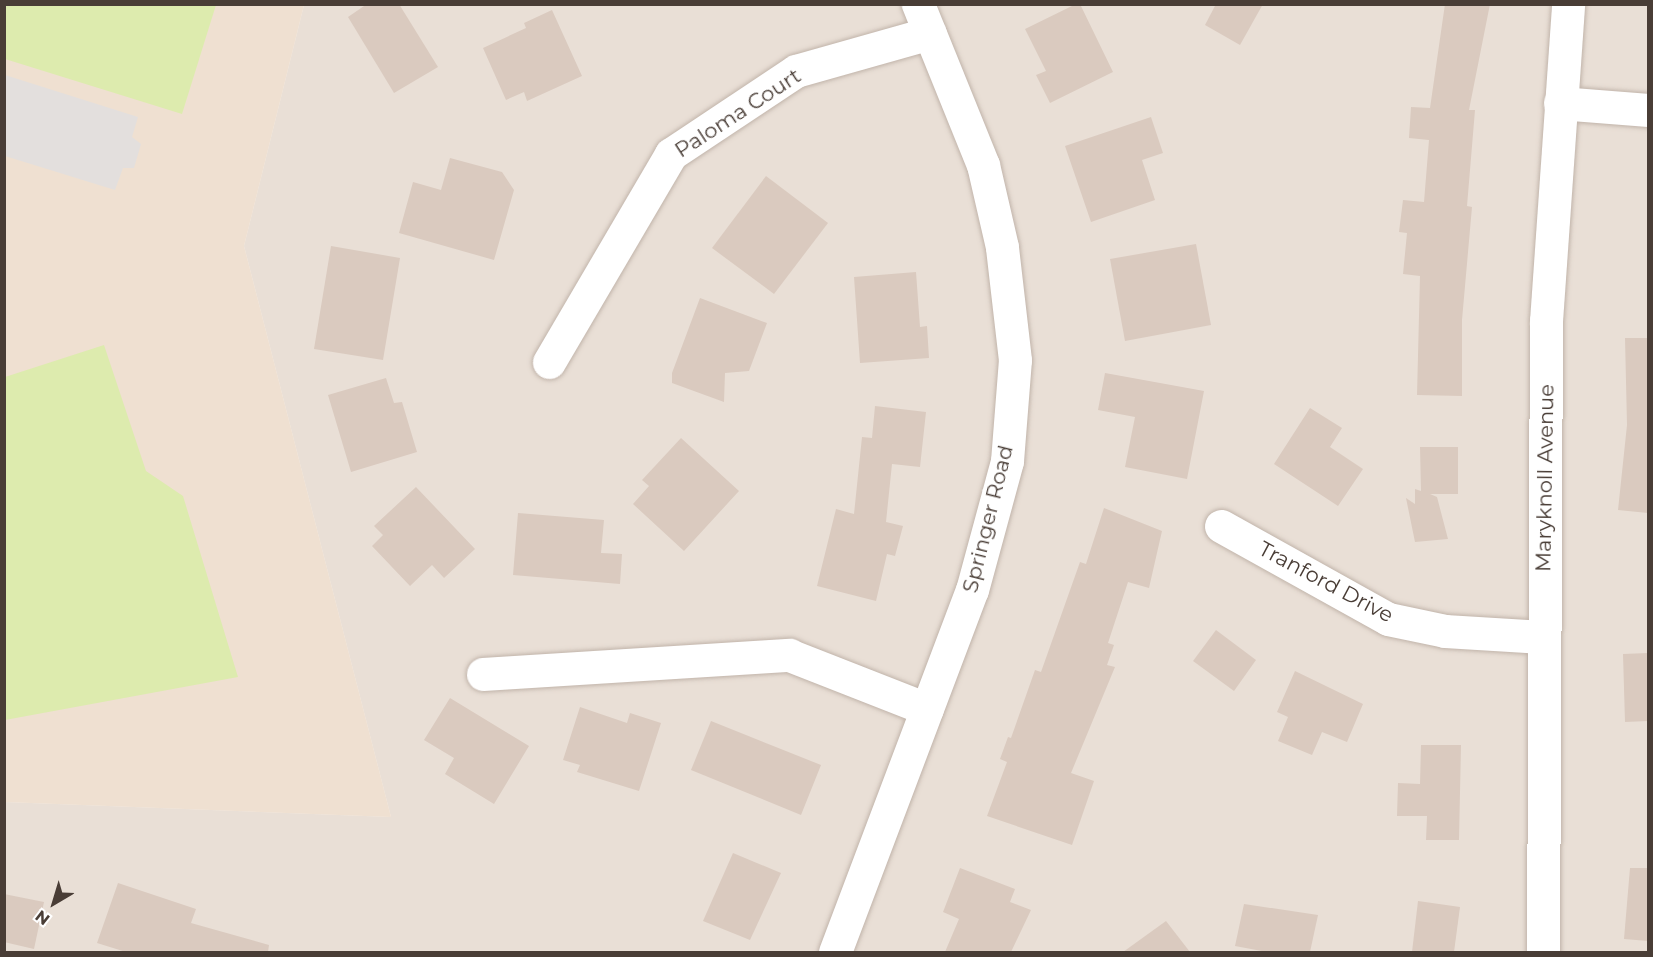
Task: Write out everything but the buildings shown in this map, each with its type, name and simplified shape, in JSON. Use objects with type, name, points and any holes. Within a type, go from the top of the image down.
[{"type":"street","name":"Maryknoll Avenue","points":[[1543,952],[1546,321],[1568,4]]},
{"type":"street","name":"Paloma Court","points":[[549,362],[671,153],[796,71],[924,19]]},
{"type":"street","name":"Springer Road","points":[[835,952],[972,590],[1007,461],[1015,360],[1002,247],[983,165],[924,19]]},
{"type":"street","points":[[1560,103],[1648,110]]},
{"type":"street","name":"Tranford Drive","points":[[1221,526],[1388,619],[1445,631],[1543,637]]},
{"type":"street","points":[[483,674],[789,655],[927,709]]},
{"type":"shaded area","points":[[5,5],[304,5],[244,246],[391,817],[5,802]]},
{"type":"shaded area","points":[[304,5],[1648,5],[1648,952],[5,952],[5,802],[391,817],[244,246]]},
{"type":"shaded area","points":[[5,75],[138,117],[132,137],[141,144],[134,168],[123,168],[115,190],[5,156]]},
{"type":"green space","points":[[4,5],[216,5],[182,114],[5,59]]},
{"type":"green space","points":[[104,345],[146,471],[183,496],[238,677],[5,720],[5,377]]}]
